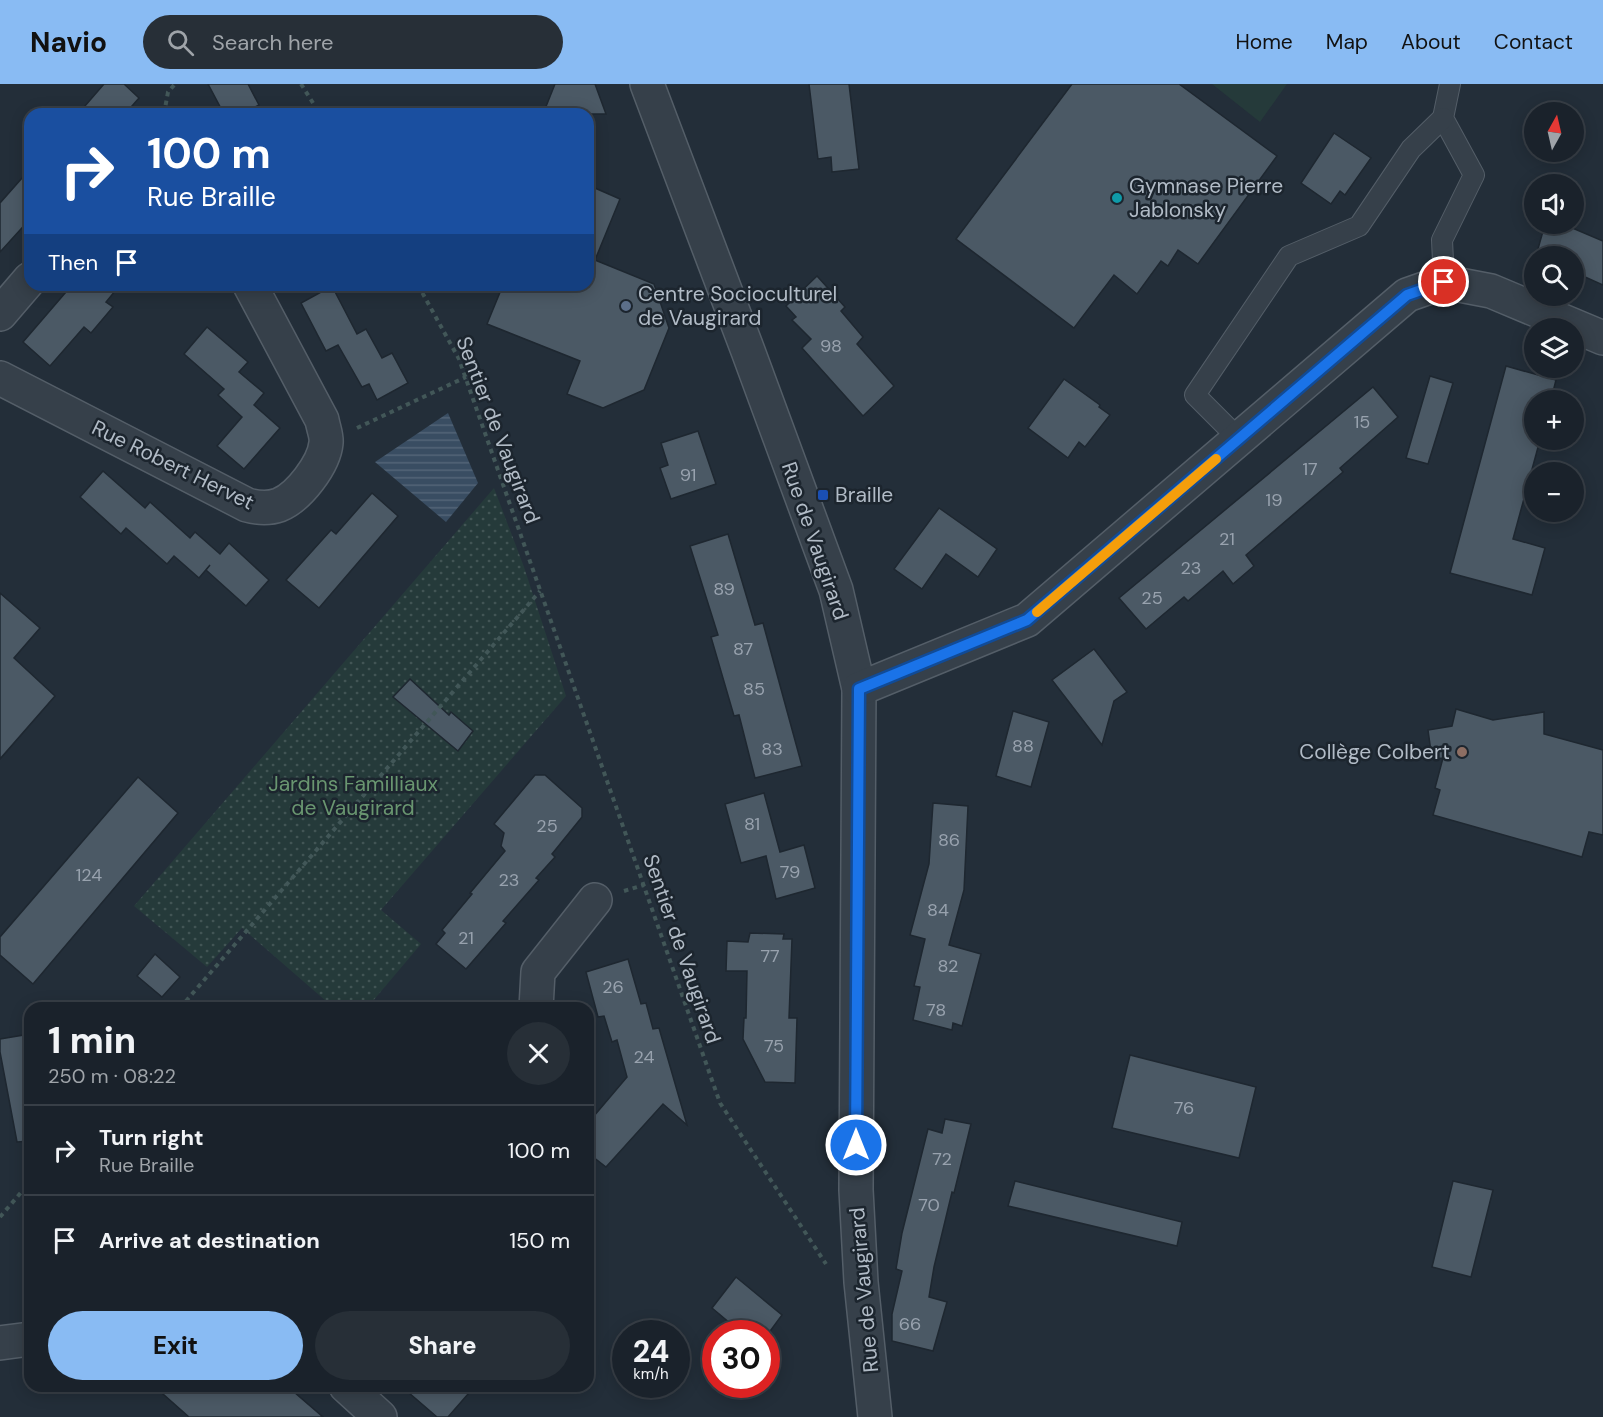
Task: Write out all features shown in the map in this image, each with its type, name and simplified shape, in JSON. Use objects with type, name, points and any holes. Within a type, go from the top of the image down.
[{"type":"street","name":"Rue de Vaugirard","points":[[647,84],[836,590],[859,689],[856,1190],[861,1282],[875,1417]]},
{"type":"street","points":[[859,689],[1027,620],[1407,295],[1444,282],[1491,291],[1603,339]]},
{"type":"street","points":[[0,314],[24,286]]},
{"type":"street","points":[[253,291],[322,420],[326,442]]},
{"type":"street","name":"Rue Robert Hervet","points":[[0,378],[247,505],[262,508],[277,506],[288,501],[315,472],[322,460],[326,442]]},
{"type":"street","points":[[536,1002],[538,972],[595,900]]},
{"type":"street","points":[[0,1343],[24,1340]]},
{"type":"street","points":[[353,1392],[380,1417]]},
{"type":"lane","points":[[1239,439],[1195,395],[1289,256],[1359,226],[1411,149],[1443,118],[1450,84]]},
{"type":"lane","points":[[1443,118],[1474,174],[1442,240],[1444,282]]},
{"type":"path","points":[[165,108],[168,92],[176,84]]},
{"type":"path","points":[[301,84],[316,108]]},
{"type":"path","name":"Sentier de Vaugirard","points":[[421,291],[459,359],[466,377],[720,1103],[832,1273]]},
{"type":"path","points":[[326,442],[466,377]]},
{"type":"path","points":[[185,1002],[540,590]]},
{"type":"path","points":[[0,1217],[24,1189]]},
{"type":"green space","points":[[1212,84],[1287,84],[1260,122]]},
{"type":"green space","name":"Jardins Familliaux de Vaugirard","points":[[494,488],[524,567],[566,696],[381,910],[421,944],[372,1002],[327,1002],[242,928],[207,967],[134,906]]},
{"type":"water","points":[[448,413],[478,483],[446,522],[375,462]]},
{"type":"building","points":[[104,84],[124,84],[139,98],[130,108],[83,108]]},
{"type":"building","points":[[208,84],[248,84],[259,105],[253,108],[221,108]]},
{"type":"building","points":[[555,84],[595,84],[606,114],[594,114],[594,108],[545,108]]},
{"type":"building","points":[[809,84],[849,84],[859,169],[832,172],[831,157],[818,159]]},
{"type":"building","name":"Gymnase Pierre Jablonsky","points":[[1072,84],[1179,84],[1277,156],[1198,264],[1178,250],[1168,266],[1161,261],[1137,294],[1114,275],[1074,328],[956,239]]},
{"type":"building","points":[[1334,133],[1371,158],[1345,195],[1340,191],[1331,204],[1301,183]]},
{"type":"building","points":[[24,176],[24,226],[0,252],[0,203]]},
{"type":"building","points":[[594,188],[620,199],[595,260],[654,284],[669,328],[644,390],[603,408],[567,394],[580,361],[487,324],[501,291],[594,291]]},
{"type":"building","points":[[1584,233],[1603,241],[1603,285],[1584,276],[1584,246],[1539,246],[1542,234]]},
{"type":"building","points":[[817,276],[845,307],[841,311],[863,337],[857,344],[894,386],[863,416],[802,348],[811,339],[792,320],[796,317],[786,306]]},
{"type":"building","points":[[67,291],[115,291],[106,302],[113,307],[91,333],[84,327],[50,366],[23,342]]},
{"type":"building","points":[[323,291],[335,291],[357,334],[366,329],[382,358],[392,353],[408,383],[377,400],[369,384],[362,387],[338,345],[326,351],[301,303]]},
{"type":"building","points":[[207,327],[248,362],[239,372],[264,393],[254,405],[280,428],[244,469],[217,446],[242,417],[218,395],[224,389],[184,354]]},
{"type":"building","points":[[1506,366],[1524,371],[1524,378],[1556,380],[1554,390],[1524,390],[1524,450],[1537,450],[1534,462],[1524,462],[1524,499],[1513,539],[1545,548],[1532,595],[1450,573]]},
{"type":"building","points":[[1430,376],[1453,383],[1428,464],[1406,458]]},
{"type":"building","points":[[1064,379],[1110,415],[1085,447],[1079,442],[1068,458],[1028,428]]},
{"type":"building","points":[[1373,387],[1398,417],[1340,468],[1343,472],[1246,555],[1254,566],[1233,584],[1223,571],[1188,601],[1184,597],[1146,629],[1119,598]]},
{"type":"building","points":[[698,431],[716,484],[671,499],[660,468],[668,465],[661,443]]},
{"type":"building","points":[[103,471],[145,508],[150,502],[190,538],[195,532],[220,554],[229,543],[269,580],[246,606],[206,570],[210,565],[199,578],[174,556],[167,564],[126,528],[121,534],[80,497]]},
{"type":"building","points":[[372,493],[398,516],[319,608],[286,580],[331,530],[336,534]]},
{"type":"building","points":[[939,508],[997,549],[978,577],[946,554],[922,589],[894,569]]},
{"type":"building","points":[[728,534],[755,625],[763,623],[802,766],[755,778],[739,715],[734,716],[711,637],[718,635],[690,546]]},
{"type":"building","points":[[0,593],[40,628],[14,658],[55,696],[0,759]]},
{"type":"building","points":[[1094,649],[1127,692],[1114,701],[1102,745],[1052,680]]},
{"type":"building","points":[[410,679],[449,715],[451,712],[473,731],[458,751],[393,697]]},
{"type":"building","points":[[1456,709],[1493,720],[1544,712],[1544,734],[1603,750],[1603,835],[1589,832],[1582,857],[1433,815],[1440,790],[1435,788],[1443,758],[1432,759],[1428,730],[1452,726]]},
{"type":"building","points":[[1013,711],[1049,722],[1031,787],[996,776]]},
{"type":"building","points":[[535,775],[545,775],[582,808],[582,817],[552,854],[555,857],[536,878],[539,880],[503,921],[506,923],[466,969],[436,944],[445,933],[442,930],[505,851],[501,846],[504,833],[494,824]]},
{"type":"building","points":[[138,777],[178,813],[33,984],[0,955],[0,937]]},
{"type":"building","points":[[764,793],[780,852],[804,845],[815,888],[776,899],[766,856],[741,863],[725,804]]},
{"type":"building","points":[[933,803],[968,806],[964,890],[949,945],[981,954],[962,1026],[953,1023],[952,1030],[913,1020],[920,987],[914,986],[925,939],[910,935],[929,864]]},
{"type":"building","points":[[750,933],[784,934],[783,939],[792,939],[789,1018],[797,1018],[795,1083],[765,1082],[743,1039],[747,971],[726,971],[727,941],[748,942]]},
{"type":"building","points":[[155,954],[180,977],[162,997],[137,976]]},
{"type":"building","points":[[628,959],[641,1004],[646,1003],[653,1029],[659,1028],[687,1125],[663,1104],[606,1167],[594,1158],[594,1116],[627,1077],[617,1040],[612,1042],[604,1016],[598,1017],[586,972]]},
{"type":"building","points":[[24,1035],[24,1141],[17,1142],[0,1052],[0,1039]]},
{"type":"building","points":[[1130,1055],[1256,1087],[1239,1158],[1112,1128]]},
{"type":"building","points":[[945,1119],[971,1124],[934,1267],[929,1297],[947,1302],[933,1351],[892,1341],[892,1314],[902,1271],[896,1269],[902,1233],[928,1129],[942,1133]]},
{"type":"building","points":[[1015,1181],[1182,1222],[1177,1246],[1008,1206]]},
{"type":"building","points":[[1453,1181],[1493,1190],[1471,1277],[1432,1267]]},
{"type":"building","points":[[736,1277],[782,1315],[778,1320],[726,1320],[712,1308]]},
{"type":"building","points":[[161,1392],[294,1392],[323,1417],[189,1417]]},
{"type":"building","points":[[408,1392],[470,1392],[448,1417],[437,1417]]},
{"type":"slow traffic","points":[[1037,612],[1216,459]]},
{"type":"place","name":"Gymnase Pierre Jablonsky","points":[[1117,198]]},
{"type":"place","name":"Centre Socioculturel de Vaugirard","points":[[626,306]]},
{"type":"place","name":"Braille","points":[[823,495]]},
{"type":"place","name":"Collège Colbert","points":[[1462,752]]},
{"type":"route","points":[[856,1145],[859,689],[1027,620],[1407,295],[1444,282]]}]
